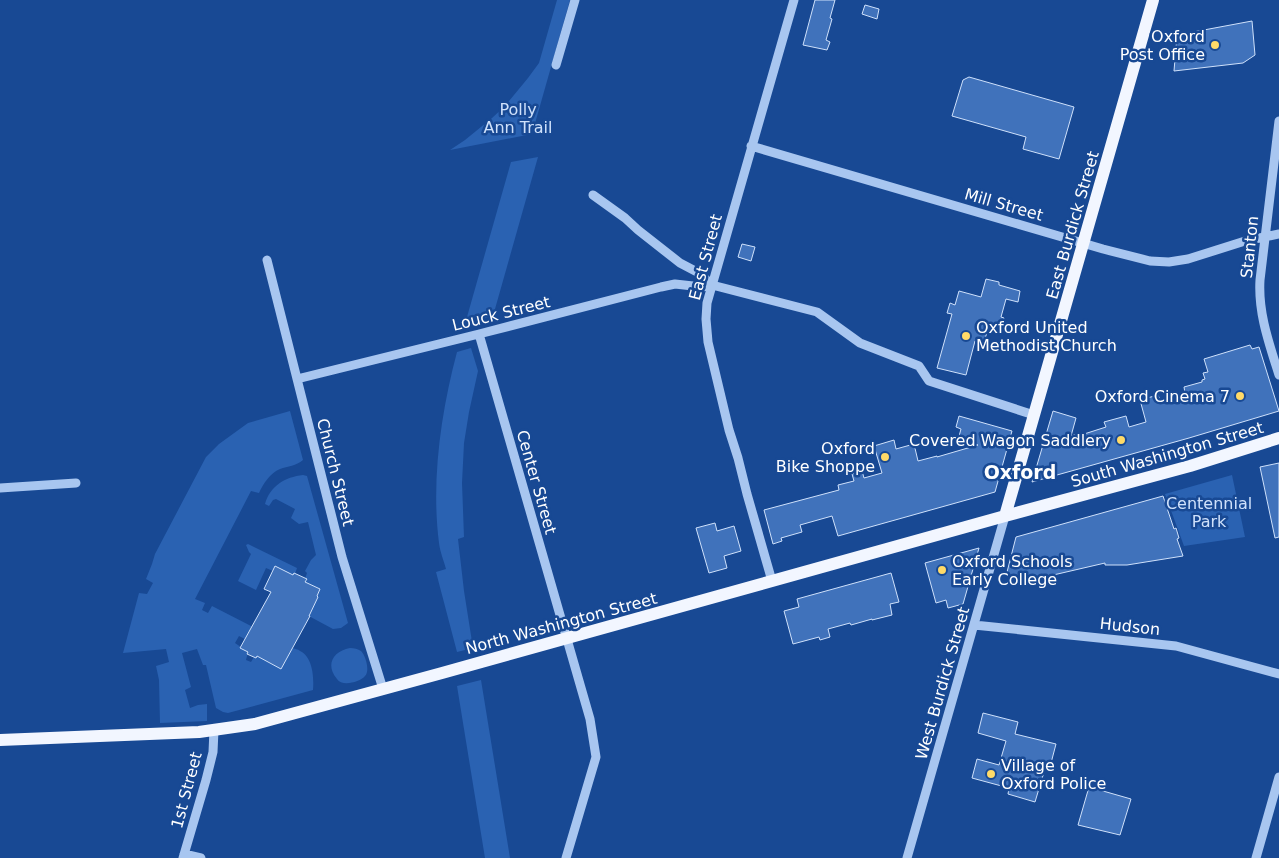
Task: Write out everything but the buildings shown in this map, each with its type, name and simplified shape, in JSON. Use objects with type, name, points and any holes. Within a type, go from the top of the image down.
[{"type":"main road","name":"East Burdick Street","points":[[1005,516],[1153,0]]},
{"type":"main road","name":"South Washington Street","points":[[1005,516],[1190,466],[1279,438]]},
{"type":"main road","name":"North Washington Street","points":[[0,740],[173,734],[254,724],[1005,516]]},
{"type":"street","points":[[556,65],[575,0]]},
{"type":"street","name":"East Street","points":[[772,581],[729,430],[708,342],[706,319],[707,303],[794,0]]},
{"type":"street","name":"Stanton","points":[[1279,121],[1260,280],[1260,303],[1264,326],[1279,374]]},
{"type":"street","name":"Mill Street","points":[[751,146],[1150,261],[1169,262],[1188,259],[1244,241],[1279,234]]},
{"type":"street","points":[[593,196],[625,218],[680,263],[699,272],[712,285],[817,312],[860,343],[919,366],[929,381],[1034,415]]},
{"type":"street","name":"Church Street","points":[[267,260],[342,557],[383,689]]},
{"type":"street","name":"Louck Street","points":[[297,379],[661,286],[674,284],[702,287],[712,285]]},
{"type":"street","name":"Center Street","points":[[478,334],[590,719],[595,743],[596,757],[566,858]]},
{"type":"street","points":[[0,488],[76,483]]},
{"type":"street","name":"West Burdick Street","points":[[907,858],[1005,516]]},
{"type":"street","name":"Hudson","points":[[974,626],[1176,646],[1279,674]]},
{"type":"street","name":"1st Street","points":[[184,856],[214,752],[214,730]]},
{"type":"street","points":[[1256,858],[1279,777]]},
{"type":"street","points":[[184,856],[201,858]]},
{"type":"green space","name":"Polly Ann Trail","points":[[557,0],[570,0],[532,134],[450,150],[465,140],[505,106],[539,63]]},
{"type":"green space","name":"Polly Ann Trail","points":[[538,157],[493,316],[465,324],[511,162]]},
{"type":"green space","points":[[471,348],[478,371],[464,443],[462,483],[464,537],[458,539],[473,648],[457,652],[436,572],[446,569],[440,546],[437,519],[437,471],[446,398],[457,352]]},
{"type":"green space","points":[[290,411],[303,460],[298,464],[273,473],[259,493],[251,491],[195,599],[205,603],[202,610],[208,613],[212,606],[253,627],[245,639],[239,636],[235,643],[248,652],[246,660],[251,662],[257,656],[281,669],[292,648],[304,654],[312,668],[313,690],[228,713],[223,712],[216,708],[206,665],[203,665],[197,649],[182,653],[191,687],[185,690],[190,708],[207,704],[207,721],[160,723],[159,680],[156,666],[169,662],[166,649],[123,653],[139,593],[147,594],[153,583],[146,579],[155,554],[206,457],[219,444],[248,423]]},
{"type":"green space","points":[[303,475],[307,476],[348,623],[341,628],[333,629],[305,614],[314,605],[320,589],[305,582],[307,580],[305,579],[307,573],[305,571],[316,555],[308,522],[299,524],[291,518],[295,509],[276,499],[269,506],[265,504],[274,487],[284,480]]},
{"type":"green space","name":"Centennial Park","points":[[1232,475],[1245,537],[1184,546],[1165,494]]},
{"type":"green space","points":[[248,544],[297,568],[295,574],[273,571],[266,568],[256,590],[238,581],[251,554],[246,545]]},
{"type":"green space","points":[[350,648],[363,653],[367,664],[367,671],[365,676],[359,680],[343,683],[333,674],[331,664],[335,655]]},
{"type":"green space","points":[[481,680],[510,858],[485,858],[457,686]]},
{"type":"place","name":"Oxford Post Office","points":[[1215,45]]},
{"type":"place","name":"Oxford United Methodist Church","points":[[966,336]]},
{"type":"place","name":"Oxford Cinema 7","points":[[1240,396]]},
{"type":"place","name":"Covered Wagon Saddlery","points":[[1121,440]]},
{"type":"place","name":"Oxford Bike Shoppe","points":[[885,457]]},
{"type":"place","name":"Oxford Schools Early College","points":[[942,570]]},
{"type":"place","name":"Village of Oxford Police","points":[[991,774]]},
{"type":"district","name":"Oxford","points":[[1020,472]]}]
